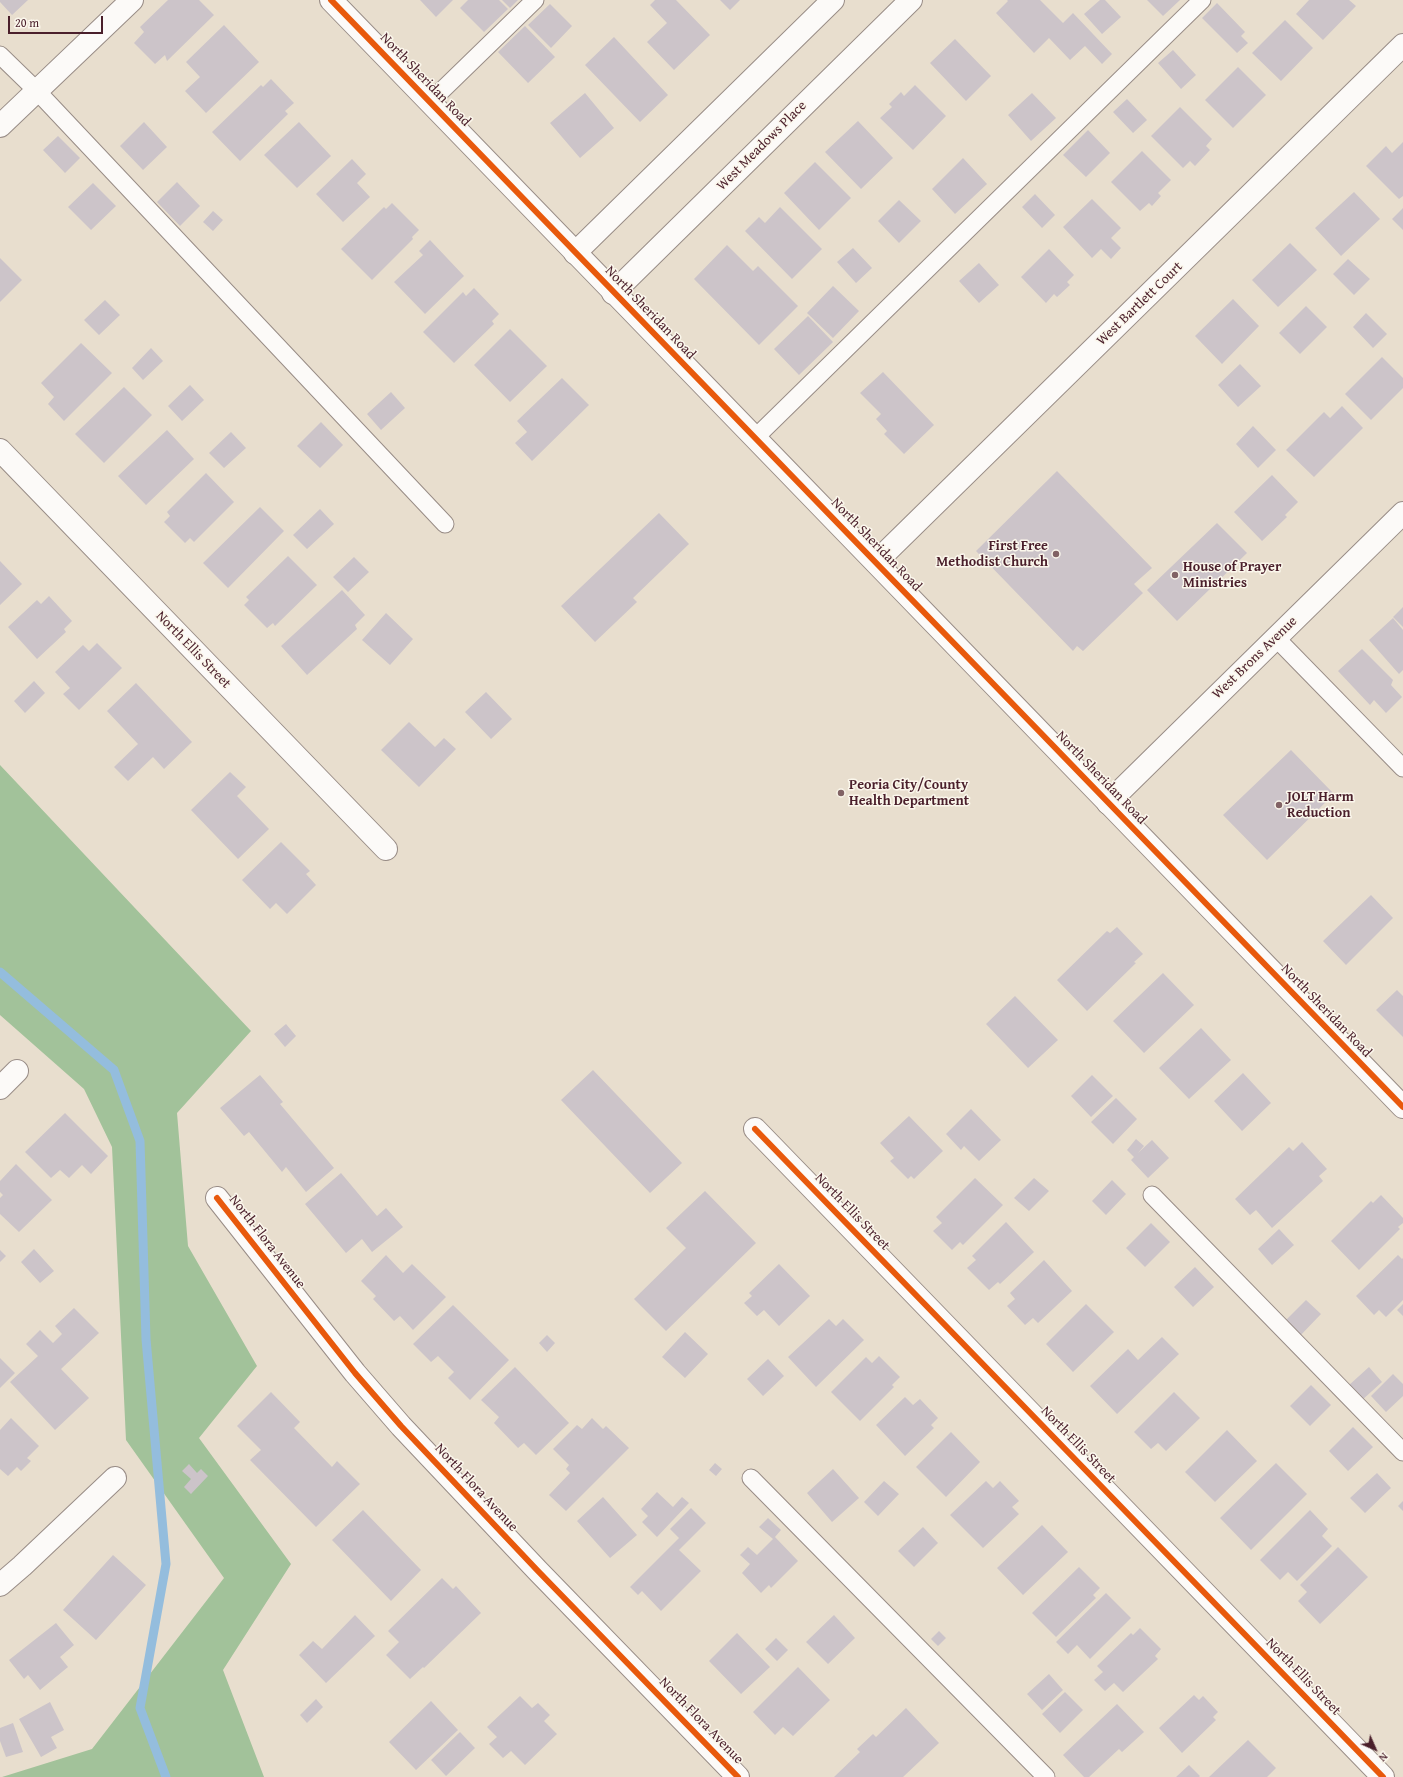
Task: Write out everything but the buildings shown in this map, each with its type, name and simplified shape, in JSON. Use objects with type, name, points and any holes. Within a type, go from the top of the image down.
[{"type":"street","points":[[0,126],[132,0]]},
{"type":"street","name":"North Sheridan Road","points":[[331,0],[613,293],[876,562],[1403,1107]]},
{"type":"street","points":[[575,253],[834,0]]},
{"type":"street","name":"West Meadows Place","points":[[613,293],[911,0]]},
{"type":"street","name":"West Bartlett Court","points":[[876,562],[1403,45]]},
{"type":"street","name":"North Ellis Street","points":[[0,450],[386,849]]},
{"type":"street","name":"West Brons Avenue","points":[[1108,803],[1403,513]]},
{"type":"street","points":[[0,1088],[17,1071]]},
{"type":"street","name":"North Ellis Street","points":[[755,1129],[1383,1777]]},
{"type":"street","name":"North Flora Avenue","points":[[217,1198],[355,1373],[401,1426],[537,1570],[738,1777]]},
{"type":"street","points":[[0,1585],[115,1478]]},
{"type":"lane","points":[[430,102],[535,0]]},
{"type":"lane","points":[[755,438],[1202,0]]},
{"type":"lane","points":[[0,54],[37,91],[445,524]]},
{"type":"lane","points":[[1276,638],[1403,768]]},
{"type":"lane","points":[[1152,1195],[1403,1452]]},
{"type":"lane","points":[[751,1478],[1046,1777]]},
{"type":"green space","points":[[0,765],[251,1031],[177,1113],[188,1246],[257,1366],[199,1438],[291,1564],[223,1670],[264,1777],[2,1777],[92,1749],[224,1578],[126,1440],[112,1147],[84,1089],[0,1015]]},
{"type":"waterway","points":[[0,972],[114,1070],[140,1141],[146,1339],[166,1564],[140,1708],[166,1777]]},
{"type":"cycle path","points":[[331,0],[1403,1107]]},
{"type":"cycle path","points":[[755,1129],[1383,1777]]},
{"type":"cycle path","points":[[217,1198],[355,1373],[401,1426],[537,1570],[738,1777]]},
{"type":"place","name":"First Free Methodist Church","points":[[1056,554]]},
{"type":"place","name":"House of Prayer Ministries","points":[[1175,575]]},
{"type":"place","name":"Peoria City/County Health Department","points":[[841,793]]},
{"type":"place","name":"JOLT Harm Reduction","points":[[1279,805]]}]
